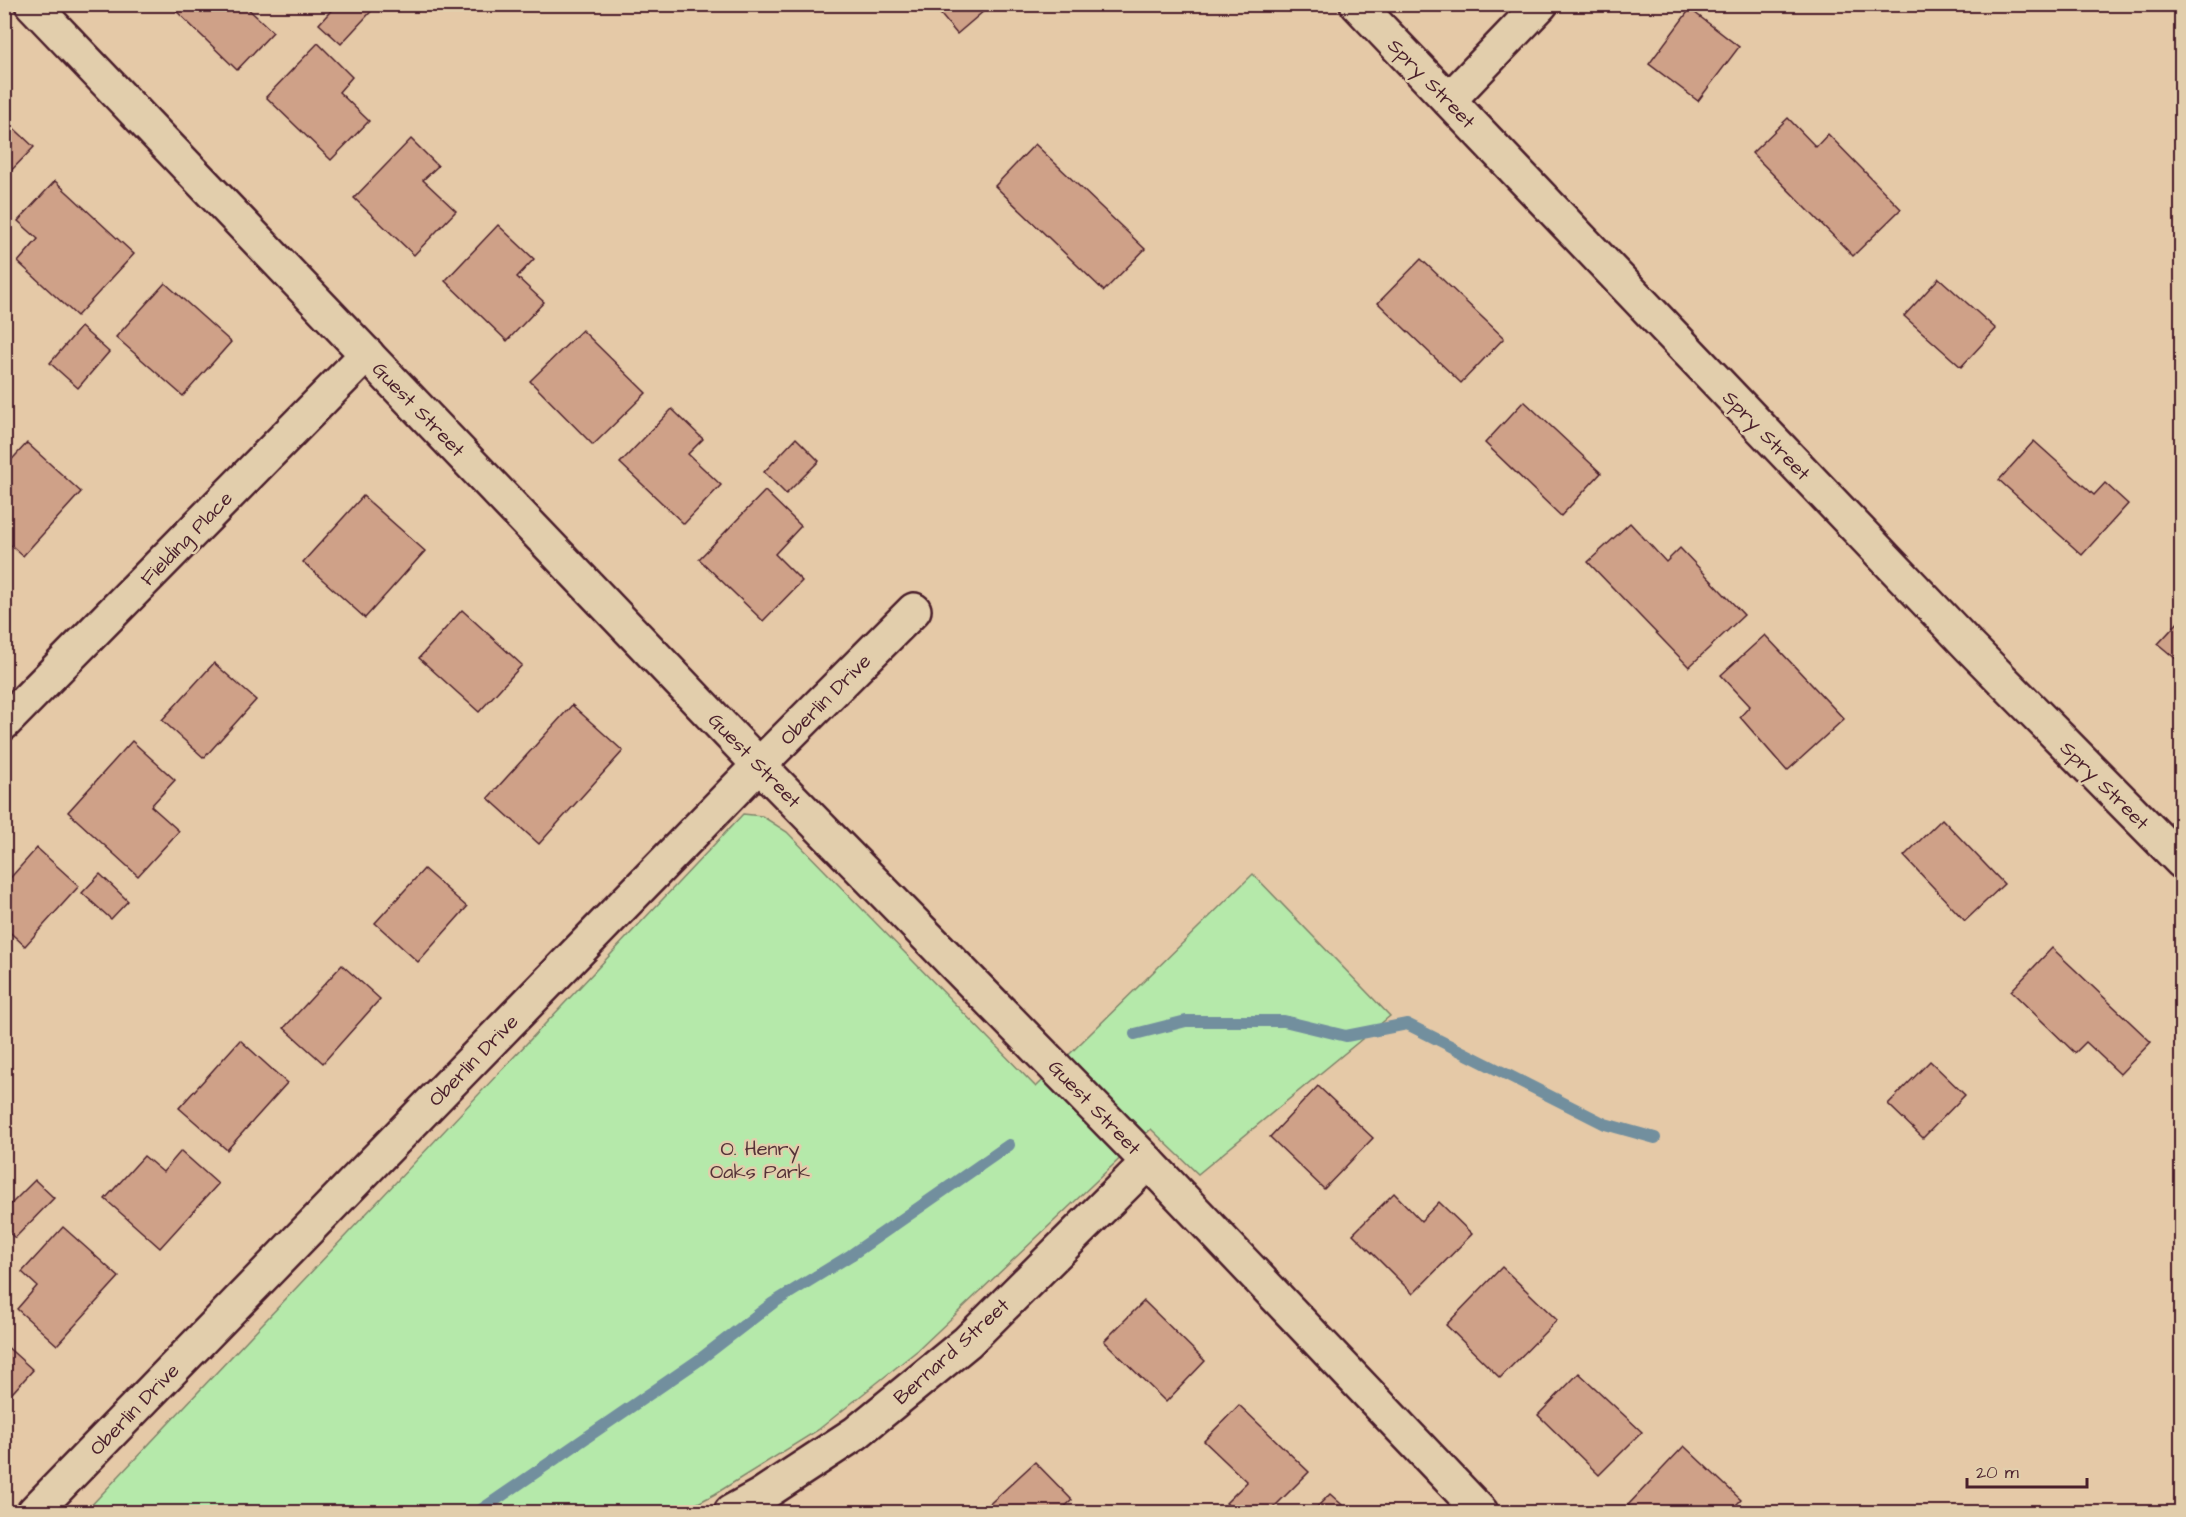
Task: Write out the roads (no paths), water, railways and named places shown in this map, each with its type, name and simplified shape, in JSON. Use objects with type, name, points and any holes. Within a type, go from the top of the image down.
[{"type":"street","name":"Guest Street","points":[[32,4],[759,765],[1148,1162],[1481,1512]]},
{"type":"street","name":"Spry Street","points":[[1357,4],[1962,640],[2181,862]]},
{"type":"street","points":[[1449,100],[1540,4]]},
{"type":"street","name":"Fielding Place","points":[[4,723],[367,354]]},
{"type":"street","name":"Oberlin Drive","points":[[34,1512],[759,765],[914,610]]},
{"type":"street","name":"Bernard Street","points":[[731,1512],[760,1496],[856,1433],[967,1342],[1148,1162]]},
{"type":"waterway","points":[[1135,1034],[1186,1021],[1284,1021],[1346,1036],[1407,1024],[1605,1124],[1655,1138]]},
{"type":"waterway","points":[[478,1512],[699,1360],[773,1303],[851,1255],[1009,1145]]},
{"type":"park label","name":"O. Henry Oaks Park","points":[[760,1160]]}]
